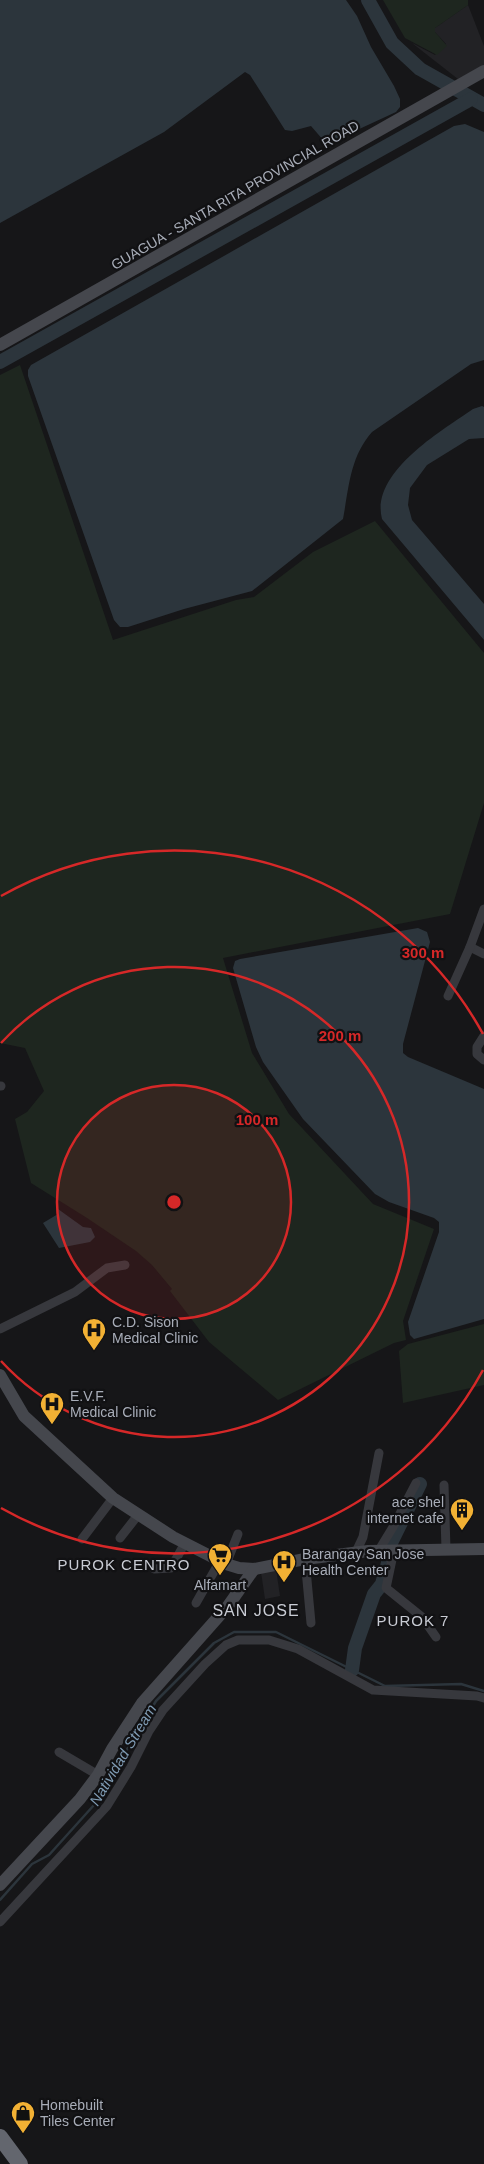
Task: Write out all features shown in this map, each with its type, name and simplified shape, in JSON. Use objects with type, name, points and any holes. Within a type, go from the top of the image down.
[{"type":"highway","points":[[0,2137],[20,2164]]},
{"type":"highway","points":[[0,2149],[12,2164]]},
{"type":"street","name":"GUAGUA - SANTA RITA PROVINCIAL ROAD","points":[[0,345],[484,71]]},
{"type":"street","points":[[448,996],[484,910]]},
{"type":"street","points":[[470,947],[484,954]]},
{"type":"street","points":[[484,1036],[477,1047],[477,1054],[484,1060]]},
{"type":"street","points":[[0,1329],[75,1292],[107,1268],[124,1265]]},
{"type":"street","points":[[0,1375],[24,1416],[82,1472],[113,1498],[138,1515],[185,1544],[223,1563],[239,1568],[254,1569],[305,1558],[356,1552],[484,1549]]},
{"type":"street","points":[[356,1552],[363,1538],[379,1453]]},
{"type":"street","points":[[416,1483],[387,1550],[386,1588],[422,1617],[436,1637]]},
{"type":"street","points":[[444,1485],[446,1549]]},
{"type":"street","points":[[82,1539],[113,1498]]},
{"type":"street","points":[[120,1538],[138,1515]]},
{"type":"street","points":[[196,1603],[223,1563],[238,1534]]},
{"type":"street","points":[[154,1568],[172,1568],[185,1544]]},
{"type":"street","points":[[305,1558],[312,1624]]},
{"type":"street","points":[[0,1885],[80,1799],[98,1775],[112,1749],[142,1703],[228,1606],[254,1569]]},
{"type":"street","points":[[0,1922],[108,1806],[149,1731],[163,1710],[205,1664],[226,1645],[238,1640],[270,1640],[298,1649],[372,1690],[484,1698]]},
{"type":"street","points":[[59,1752],[98,1775]]},
{"type":"shaded area","points":[[0,0],[346,0],[357,16],[371,47],[394,86],[400,99],[400,107],[396,112],[329,143],[324,141],[311,126],[292,131],[285,130],[250,75],[245,72],[164,132],[0,223]]},
{"type":"shaded area","points":[[383,0],[468,0],[468,5],[435,28],[435,32],[447,46],[437,55],[405,38]]},
{"type":"shaded area","points":[[468,5],[484,46],[484,65],[458,79],[412,43],[435,55],[446,44],[435,32],[435,28]]},
{"type":"shaded area","points":[[465,124],[484,132],[484,360],[471,364],[372,432],[355,462],[343,519],[252,591],[184,609],[128,627],[120,627],[114,620],[28,376],[28,370],[31,365],[454,126]]},
{"type":"shaded area","points":[[20,365],[113,640],[236,600],[254,597],[313,552],[375,521],[484,653],[484,803],[450,914],[223,958],[252,1053],[289,1114],[373,1204],[434,1229],[403,1321],[406,1340],[394,1343],[278,1400],[209,1342],[170,1291],[172,1289],[152,1265],[136,1251],[31,1183],[15,1119],[27,1112],[44,1091],[25,1048],[0,1043],[0,375]]},
{"type":"shaded area","points":[[484,407],[484,438],[469,439],[427,465],[410,488],[408,505],[412,520],[484,604],[484,640],[382,519],[381,502],[387,486],[397,470],[411,455],[444,429],[473,409]]},
{"type":"shaded area","points":[[418,928],[427,932],[430,942],[403,1044],[403,1053],[408,1057],[484,1089],[484,1319],[414,1339],[410,1335],[408,1322],[439,1232],[439,1222],[434,1218],[389,1202],[375,1194],[303,1119],[263,1062],[256,1047],[233,968],[235,961],[240,959]]},
{"type":"shaded area","points":[[58,1209],[83,1227],[91,1228],[95,1237],[90,1242],[59,1248],[43,1223],[58,1214]]},
{"type":"shaded area","points":[[484,1324],[484,1385],[403,1403],[399,1351],[408,1344]]},
{"type":"shaded area","points":[[276,1569],[280,1596],[265,1599],[261,1572]]},
{"type":"waterway","points":[[368,0],[392,43],[420,69],[484,105]]},
{"type":"waterway","points":[[0,362],[471,99]]},
{"type":"waterway","points":[[352,1670],[355,1648],[374,1594],[382,1584],[388,1563],[388,1549],[420,1484]]},
{"type":"waterway","name":"Natividad Stream","points":[[0,1900],[32,1864],[49,1855],[94,1805],[156,1701],[214,1643],[234,1632],[276,1632],[385,1686],[461,1684],[484,1691]]},
{"type":"place","name":"C.D. Sison Medical Clinic","points":[[94,1351]]},
{"type":"place","name":"E.V.F. Medical Clinic","points":[[52,1425]]},
{"type":"place","name":"ace shel internet cafe","points":[[462,1531]]},
{"type":"place","name":"Alfamart","points":[[220,1576]]},
{"type":"place","name":"Barangay San Jose Health Center","points":[[284,1583]]},
{"type":"place","name":"Homebuilt Tiles Center","points":[[23,2134]]},
{"type":"district","name":"PUROK CENTRO","points":[[124,1565]]},
{"type":"district","name":"SAN JOSE","points":[[256,1610]]},
{"type":"district","name":"PUROK 7","points":[[413,1621]]}]
